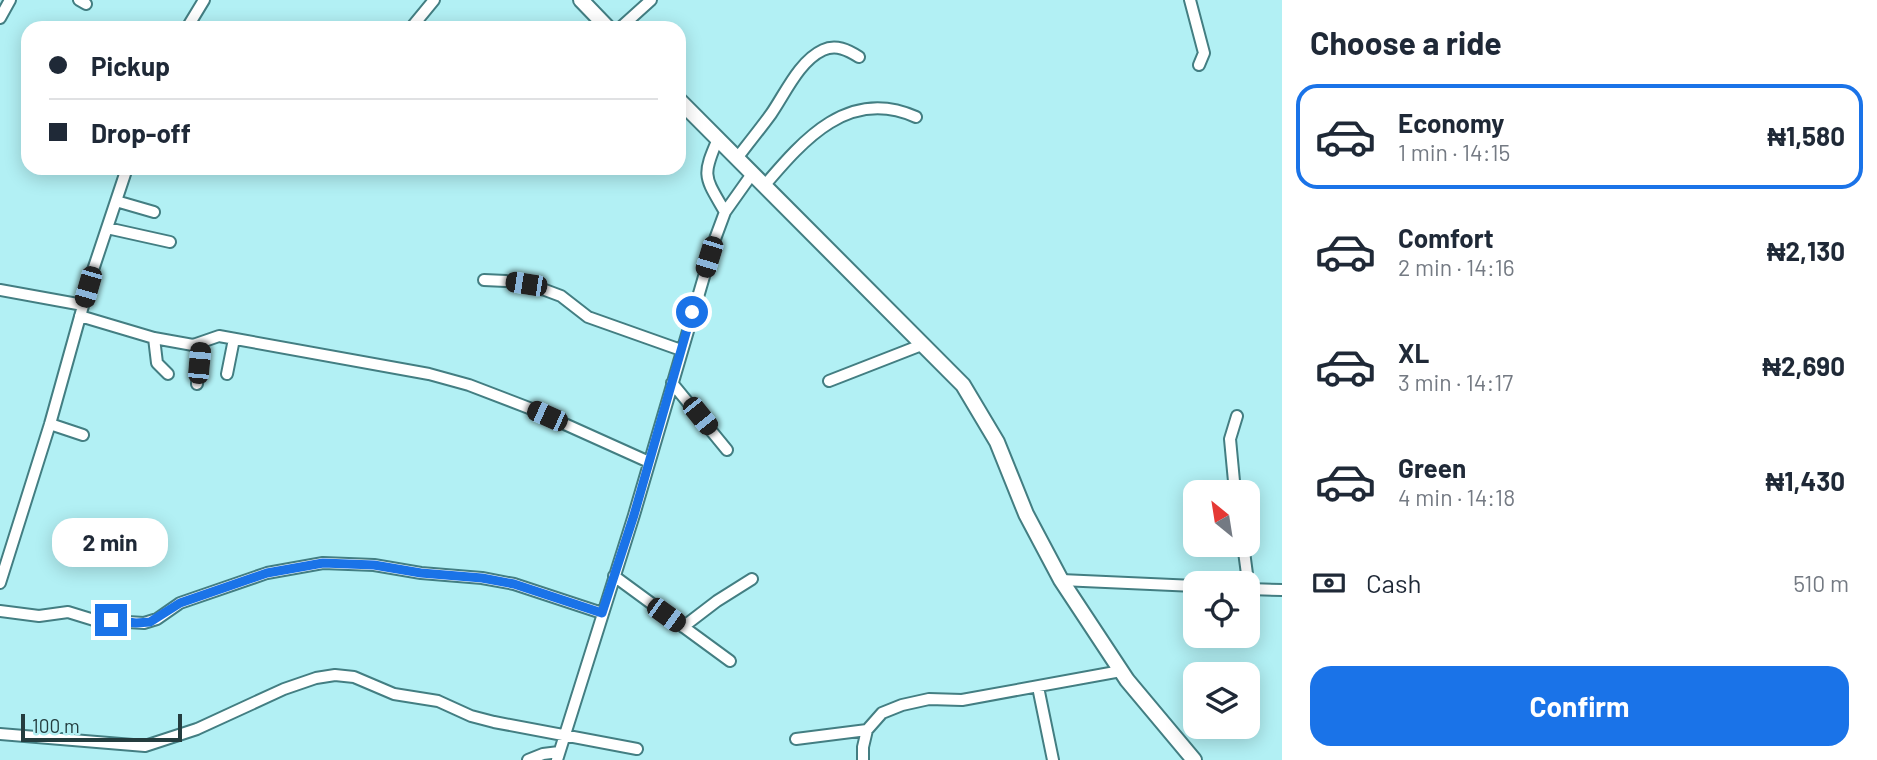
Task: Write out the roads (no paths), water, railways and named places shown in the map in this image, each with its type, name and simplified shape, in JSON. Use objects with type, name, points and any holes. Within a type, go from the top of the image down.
[{"type":"street","points":[[0,18],[10,0]]},
{"type":"street","points":[[417,21],[434,0]]},
{"type":"street","points":[[581,0],[601,21]]},
{"type":"street","points":[[628,21],[651,0]]},
{"type":"street","points":[[1190,0],[1204,53],[1199,65]]},
{"type":"street","points":[[191,21],[201,1]]},
{"type":"street","points":[[737,158],[769,117],[797,74],[812,58],[823,50],[835,47],[848,50],[859,57]]},
{"type":"street","points":[[686,107],[963,385],[997,442],[1026,514],[1061,580],[1121,671],[1194,760]]},
{"type":"street","points":[[764,186],[797,147],[841,116],[876,107],[892,108],[916,117]]},
{"type":"street","points":[[718,139],[705,173],[725,212]]},
{"type":"street","points":[[528,760],[543,754],[558,756],[725,212],[752,174]]},
{"type":"street","points":[[0,583],[50,424],[83,304],[125,175]]},
{"type":"street","points":[[116,201],[154,212]]},
{"type":"street","points":[[107,228],[170,242]]},
{"type":"street","points":[[484,280],[506,281],[545,289],[561,296],[588,317],[681,350]]},
{"type":"street","points":[[0,290],[83,304]]},
{"type":"street","points":[[80,316],[154,338],[193,345],[201,344],[212,337],[234,339],[429,374],[470,385],[528,408],[649,462]]},
{"type":"street","points":[[154,338],[157,363],[168,374]]},
{"type":"street","points":[[227,374],[234,339]]},
{"type":"street","points":[[197,384],[201,344]]},
{"type":"street","points":[[829,381],[924,344]]},
{"type":"street","points":[[672,383],[727,450]]},
{"type":"street","points":[[1234,480],[1230,439],[1237,416]]},
{"type":"street","points":[[50,424],[83,435]]},
{"type":"street","points":[[0,611],[39,616],[68,612],[94,620],[144,623],[157,619],[180,603],[267,573],[323,563],[374,565],[421,573],[482,578],[514,584],[602,613]]},
{"type":"street","points":[[614,576],[730,661]]},
{"type":"street","points":[[683,627],[752,579]]},
{"type":"street","points":[[1061,580],[1183,585]]},
{"type":"street","points":[[1260,589],[1282,590]]},
{"type":"street","points":[[863,760],[867,730],[882,713],[918,700],[962,700],[1121,671]]},
{"type":"street","points":[[0,734],[145,746],[197,729],[305,681],[335,675],[354,677],[394,694],[438,701],[471,716],[494,722],[636,749]]},
{"type":"street","points":[[1038,687],[1052,760]]},
{"type":"street","points":[[796,739],[867,730]]}]
